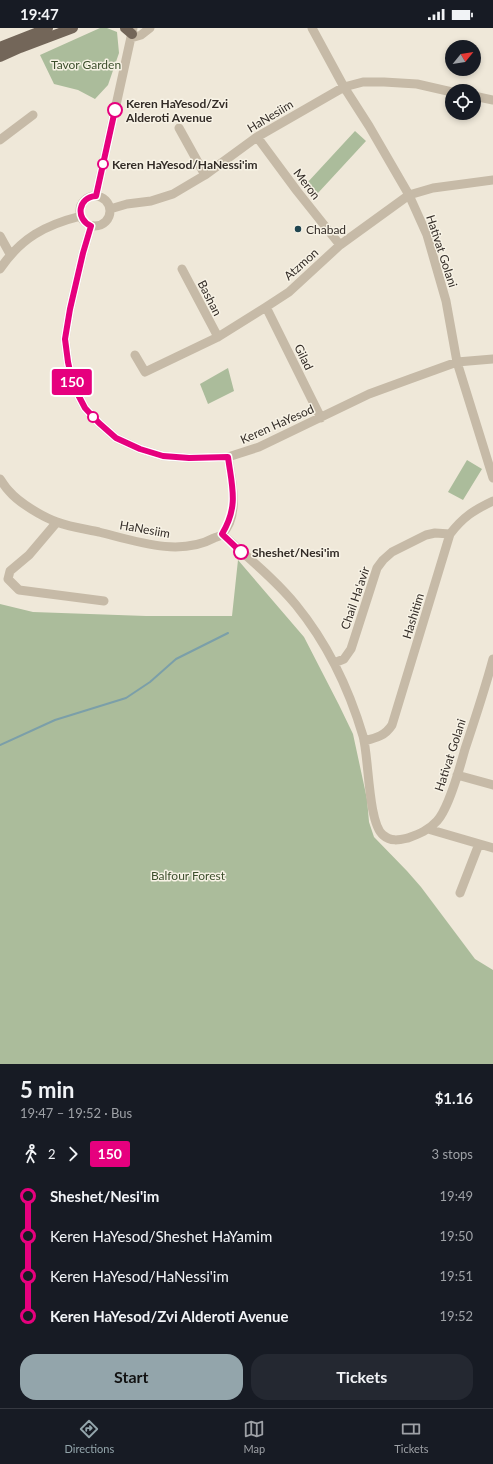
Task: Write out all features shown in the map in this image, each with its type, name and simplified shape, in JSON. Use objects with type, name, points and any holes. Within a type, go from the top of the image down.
[{"type":"main road","points":[[0,47],[48,28]]},
{"type":"main road","points":[[0,57],[73,28]]},
{"type":"street","points":[[96,196],[130,32],[141,35],[150,28]]},
{"type":"street","name":"Hativat Golani","points":[[312,28],[344,88],[369,126],[409,196],[427,235],[446,301],[456,362],[492,472]]},
{"type":"street","name":"HaNesiim","points":[[110,209],[127,204],[151,201],[173,194],[205,175],[257,137],[344,88],[363,82],[384,82],[417,84],[445,90]]},
{"type":"street","points":[[481,97],[493,100]]},
{"type":"street","points":[[0,140],[33,115]]},
{"type":"street","points":[[179,128],[205,175]]},
{"type":"street","name":"Meron","points":[[257,137],[272,159],[340,245]]},
{"type":"street","name":"Atzmon","points":[[136,355],[145,372],[218,337],[289,292],[340,245],[409,196],[433,188],[493,180]]},
{"type":"street","points":[[92,196],[96,196],[107,202],[110,209],[109,217],[105,223],[99,226],[91,226],[86,223],[81,216],[80,208],[84,200],[92,196]]},
{"type":"street","points":[[0,269],[10,254],[30,237],[49,226],[64,220],[81,216]]},
{"type":"street","name":"Keren HaYesod","points":[[91,226],[70,309],[65,339],[73,385],[85,408],[99,423],[116,438],[140,449],[163,456],[189,458],[228,457],[260,447],[369,394],[456,362],[493,359]]},
{"type":"street","points":[[0,236],[10,254]]},
{"type":"street","name":"Bashan","points":[[182,269],[218,337]]},
{"type":"street","name":"Gilad","points":[[266,307],[321,418]]},
{"type":"street","points":[[228,457],[234,497],[233,510],[229,523],[222,534],[269,577],[295,604],[320,637],[355,707],[364,741]]},
{"type":"street","name":"HaNesiim","points":[[0,479],[9,492],[28,507],[57,522],[149,544],[173,547],[193,546],[222,534]]},
{"type":"street","name":"Hashitim","points":[[364,741],[380,737],[388,732],[392,725],[450,534],[460,521],[474,510],[493,500]]},
{"type":"street","points":[[57,522],[29,555],[10,571],[8,579],[19,590],[104,601]]},
{"type":"street","name":"Chail Ha'avir","points":[[334,664],[344,658],[351,649],[377,568],[383,560],[392,552],[426,535],[435,533],[450,534]]},
{"type":"street","name":"Hativat Golani","points":[[364,741],[374,818],[381,834],[388,839],[405,839],[428,829],[438,820],[445,808],[492,664]]},
{"type":"street","points":[[457,775],[493,785]]},
{"type":"street","points":[[428,829],[493,848]]},
{"type":"street","points":[[460,893],[479,844]]},
{"type":"green space","name":"Tavor Garden","points":[[100,28],[107,28],[117,32],[119,53],[108,85],[95,99],[78,90],[54,84],[40,55]]},
{"type":"green space","points":[[355,131],[366,141],[318,193],[307,183]]},
{"type":"green space","points":[[228,368],[234,391],[208,404],[200,384]]},
{"type":"green space","points":[[467,460],[482,469],[463,500],[448,492]]},
{"type":"green space","name":"Balfour Forest","points":[[238,560],[304,637],[339,705],[353,734],[367,799],[369,822],[374,837],[421,887],[475,959],[493,970],[493,1064],[0,1064],[0,604],[33,612],[146,616],[232,616]]},
{"type":"waterway","points":[[0,745],[55,720],[126,698],[150,682],[176,659],[228,633]]},
{"type":"bus line","name":"150","points":[[115,110],[96,196],[92,196],[84,200],[80,208],[82,219],[91,226],[70,309],[65,339],[73,385],[85,408],[116,438],[140,449],[163,456],[189,458],[228,457],[234,497],[233,510],[229,523],[222,534],[241,552]]},
{"type":"place","name":"Keren HaYesod/Zvi Alderoti Avenue","points":[[115,110]]},
{"type":"place","name":"Keren HaYesod/HaNessi'im","points":[[103,164]]},
{"type":"place","name":"Chabad","points":[[298,229]]},
{"type":"place","name":"Sheshet/Nesi'im","points":[[241,552]]}]
